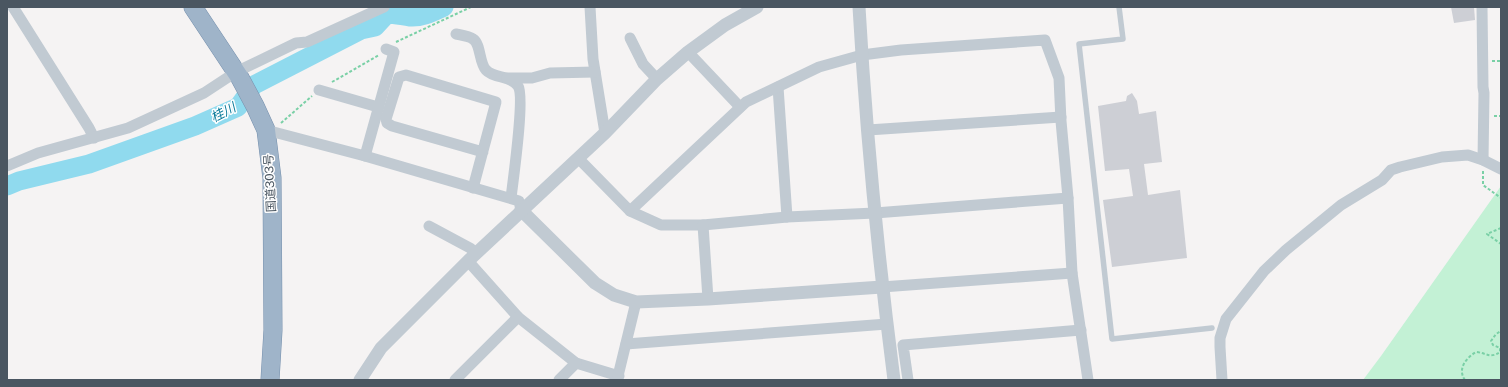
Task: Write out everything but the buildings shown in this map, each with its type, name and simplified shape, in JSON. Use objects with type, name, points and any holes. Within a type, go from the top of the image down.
[{"type":"highway","name":"国道303号","points":[[193,7],[238,75],[268,130],[272,178],[273,330],[270,380]]},
{"type":"street","points":[[14,7],[94,138]]},
{"type":"street","points":[[7,166],[38,153],[128,128],[204,93],[296,43],[307,42],[371,10],[384,7]]},
{"type":"street","points":[[590,7],[593,59],[605,133]]},
{"type":"street","points":[[360,380],[381,348],[472,257],[605,133],[657,79],[688,52],[725,25],[757,7]]},
{"type":"street","points":[[859,7],[882,287],[894,380]]},
{"type":"street","points":[[1482,7],[1484,93],[1483,160]]},
{"type":"street","points":[[456,34],[473,39],[477,43],[485,69],[489,73],[507,78],[515,82],[519,87],[521,94],[510,198]]},
{"type":"street","points":[[630,38],[643,64],[657,79]]},
{"type":"street","points":[[630,211],[746,102],[819,67],[862,55],[901,50],[1045,40],[1059,78],[1072,273],[1088,380]]},
{"type":"street","points":[[364,156],[394,52],[386,49]]},
{"type":"street","points":[[688,52],[740,107]]},
{"type":"street","points":[[507,78],[532,78],[550,73],[595,72]]},
{"type":"street","points":[[473,188],[483,152],[496,102],[406,75],[399,77],[386,119],[387,123],[392,126],[483,152]]},
{"type":"street","points":[[778,87],[787,217]]},
{"type":"street","points":[[319,90],[378,107]]},
{"type":"street","points":[[868,130],[1061,117]]},
{"type":"street","points":[[268,130],[519,201],[521,210],[595,283],[614,295],[636,302],[708,299],[1072,273]]},
{"type":"street","points":[[1222,380],[1220,338],[1226,319],[1255,280],[1286,250],[1341,205],[1382,180],[1391,170],[1400,166],[1442,157],[1468,155],[1483,160],[1501,169]]},
{"type":"street","points":[[578,158],[630,211],[661,225],[703,225],[787,217],[876,213],[1068,198]]},
{"type":"street","points":[[703,225],[708,299]]},
{"type":"street","points":[[429,226],[470,248],[472,257],[518,317],[576,363],[618,378],[636,302]]},
{"type":"street","points":[[455,380],[518,317]]},
{"type":"street","points":[[626,344],[887,324]]},
{"type":"street","points":[[908,380],[903,345],[1081,330]]},
{"type":"street","points":[[559,380],[576,363]]},
{"type":"lane","points":[[1119,7],[1123,39],[1079,44],[1112,339],[1212,328]]},
{"type":"path","points":[[268,130],[319,90],[381,54],[390,44],[471,7]]},
{"type":"path","points":[[1483,160],[1483,185],[1501,198]]},
{"type":"path","points":[[1501,228],[1487,234],[1501,244]]},
{"type":"path","points":[[1465,380],[1462,376],[1462,366],[1465,360],[1476,352],[1491,356],[1494,356],[1500,352],[1500,348],[1493,345],[1491,341],[1496,334],[1501,331]]},
{"type":"green space","points":[[1501,186],[1501,380],[1363,380],[1381,356]]},
{"type":"waterway","name":"桂川","points":[[7,186],[19,181],[89,164],[195,126],[238,107],[254,85],[361,30],[375,27],[387,14],[419,17],[444,7]]}]
